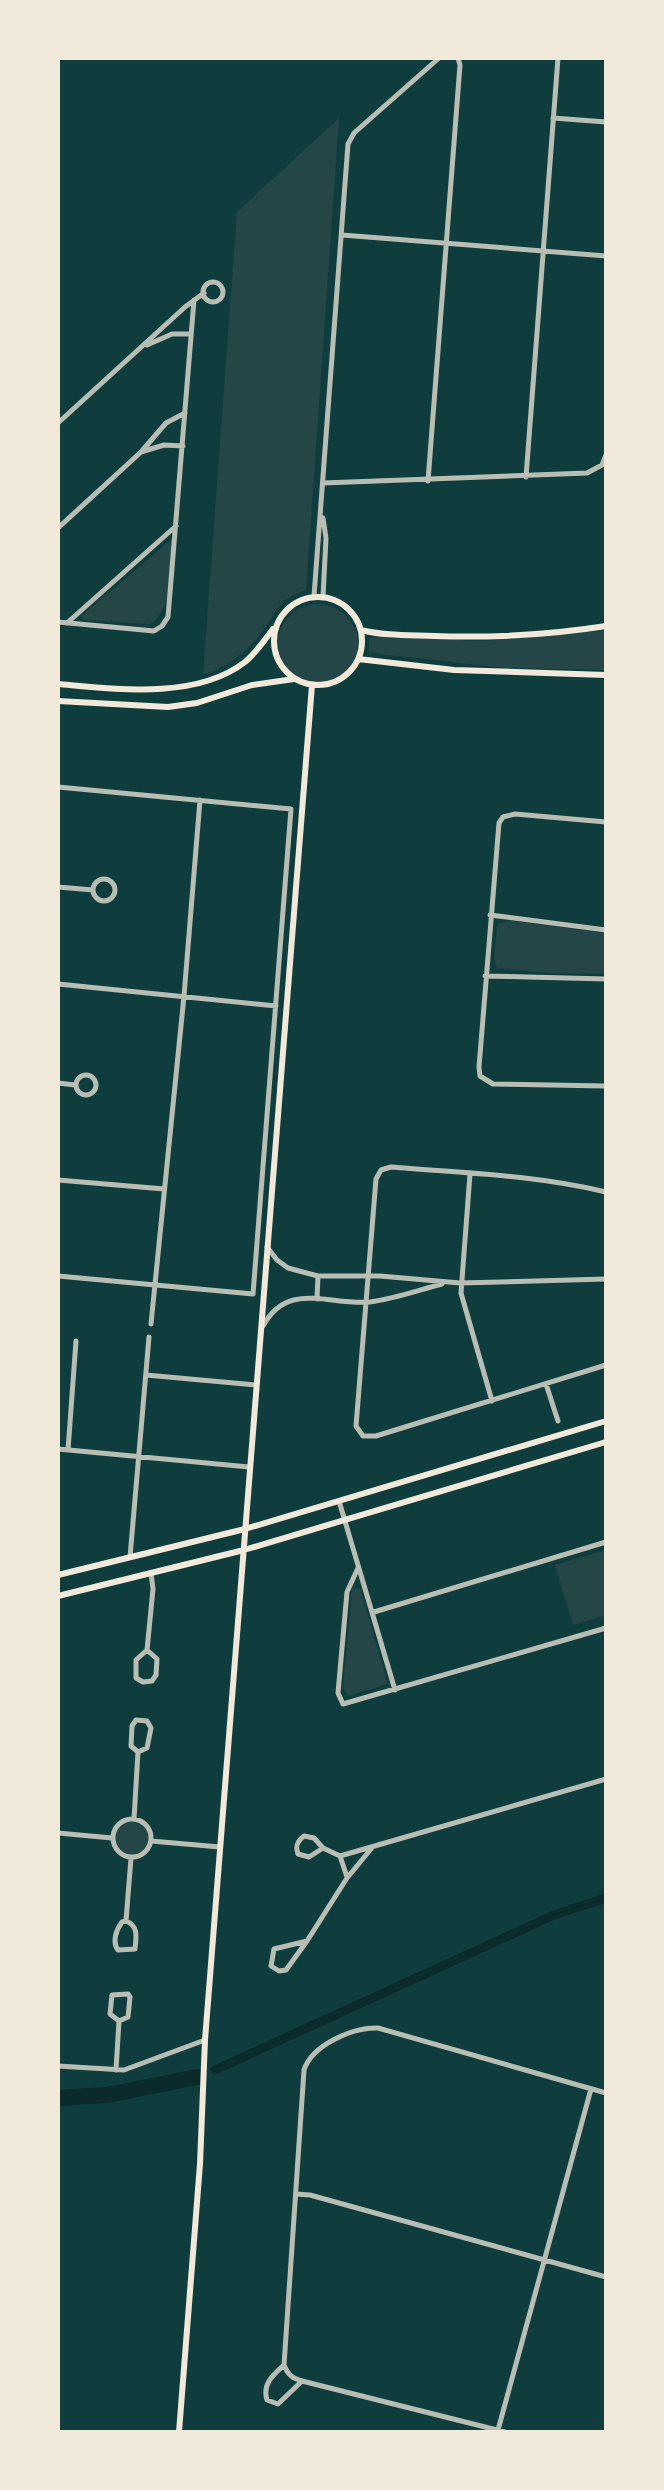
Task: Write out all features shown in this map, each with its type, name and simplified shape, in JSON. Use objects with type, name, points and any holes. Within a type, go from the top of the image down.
[{"type":"main road","points":[[58,684],[142,690],[180,686],[212,678],[243,664],[290,605],[314,596],[323,596],[347,607],[361,630],[362,645],[358,659],[344,676],[323,685],[294,679],[252,685],[197,703],[168,707],[58,701]]},
{"type":"main road","points":[[361,630],[385,634],[482,637],[606,626]]},
{"type":"main road","points":[[275,627],[273,638],[278,661],[294,679]]},
{"type":"main road","points":[[358,659],[454,670],[606,675]]},
{"type":"main road","points":[[179,2432],[200,2164],[205,2040],[312,685]]},
{"type":"main road","points":[[58,1575],[245,1529],[606,1421]]},
{"type":"main road","points":[[58,1596],[244,1550],[606,1442]]},
{"type":"street","points":[[314,596],[349,138],[439,58]]},
{"type":"street","points":[[428,481],[460,65],[458,58]]},
{"type":"street","points":[[526,477],[558,58]]},
{"type":"street","points":[[553,118],[606,122]]},
{"type":"street","points":[[342,235],[606,256]]},
{"type":"street","points":[[58,423],[204,293]]},
{"type":"street","points":[[58,622],[146,631],[162,626],[171,604],[194,300]]},
{"type":"street","points":[[136,351],[172,334],[191,334]]},
{"type":"street","points":[[58,528],[141,452],[166,423],[185,413]]},
{"type":"street","points":[[141,452],[164,445],[183,446]]},
{"type":"street","points":[[323,483],[591,472],[602,465],[606,455]]},
{"type":"street","points":[[322,513],[326,538],[323,596]]},
{"type":"street","points":[[58,515],[64,522]]},
{"type":"street","points":[[67,623],[177,525]]},
{"type":"street","points":[[58,787],[291,809],[253,1294],[58,1276]]},
{"type":"street","points":[[151,1324],[200,800]]},
{"type":"street","points":[[606,822],[515,814],[503,817],[497,829],[480,1076],[493,1084],[606,1086]]},
{"type":"street","points":[[104,879],[113,884],[115,891],[112,898],[106,901],[96,897],[93,890],[95,884],[104,879]]},
{"type":"street","points":[[58,887],[93,890]]},
{"type":"street","points":[[490,915],[606,930]]},
{"type":"street","points":[[485,976],[606,979]]},
{"type":"street","points":[[58,984],[276,1006]]},
{"type":"street","points":[[84,1075],[94,1079],[96,1085],[91,1094],[85,1095],[77,1091],[75,1085],[78,1078],[84,1075]]},
{"type":"street","points":[[58,1083],[75,1085]]},
{"type":"street","points":[[606,1192],[568,1184],[470,1174],[391,1167],[381,1170],[376,1179],[355,1420],[358,1431],[368,1437],[606,1365]]},
{"type":"street","points":[[470,1174],[460,1283],[492,1401]]},
{"type":"street","points":[[58,1180],[164,1189]]},
{"type":"street","points":[[267,1246],[277,1260],[288,1268],[318,1276],[367,1276],[460,1283],[606,1279]]},
{"type":"street","points":[[317,1299],[318,1276]]},
{"type":"street","points":[[260,1330],[268,1315],[295,1299],[365,1302],[447,1282]]},
{"type":"street","points":[[130,1557],[149,1337]]},
{"type":"street","points":[[68,1450],[76,1341]]},
{"type":"street","points":[[146,1375],[256,1385]]},
{"type":"street","points":[[546,1383],[558,1421]]},
{"type":"street","points":[[58,1449],[249,1467]]},
{"type":"street","points":[[339,1500],[395,1690]]},
{"type":"street","points":[[374,1612],[606,1542]]},
{"type":"street","points":[[358,1568],[347,1592],[338,1698],[343,1704],[606,1628]]},
{"type":"street","points":[[147,1650],[157,1659],[156,1675],[152,1681],[143,1682],[136,1678],[136,1660],[147,1650],[153,1589],[151,1573]]},
{"type":"street","points":[[136,1720],[147,1721],[151,1728],[147,1748],[138,1752],[131,1746],[132,1726],[136,1720]]},
{"type":"street","points":[[134,1819],[138,1752]]},
{"type":"street","points":[[323,1848],[309,1857],[303,1857],[296,1848],[298,1840],[309,1836],[323,1848],[340,1856],[606,1779]]},
{"type":"street","points":[[134,1819],[148,1829],[151,1841],[146,1851],[131,1858],[120,1853],[112,1838],[117,1826],[134,1819]]},
{"type":"street","points":[[58,1833],[112,1838]]},
{"type":"street","points":[[151,1841],[220,1847]]},
{"type":"street","points":[[307,1941],[274,1949],[271,1966],[279,1971],[286,1970],[307,1941],[347,1878],[371,1849]]},
{"type":"street","points":[[340,1856],[347,1878]]},
{"type":"street","points":[[126,1921],[131,1858]]},
{"type":"street","points":[[126,1921],[132,1923],[137,1932],[132,1951],[118,1950],[115,1945],[116,1930],[126,1921]]},
{"type":"street","points":[[115,1993],[130,1997],[128,2017],[119,2021],[110,2014],[111,1998],[115,1993]]},
{"type":"street","points":[[116,2070],[119,2021]]},
{"type":"street","points":[[505,2432],[302,2381],[290,2376],[284,2365],[306,2063],[316,2052],[362,2029],[387,2029],[606,2093]]},
{"type":"street","points":[[58,2066],[116,2070],[133,2067],[205,2040]]},
{"type":"street","points":[[498,2430],[591,2089]]},
{"type":"street","points":[[296,2194],[310,2195],[606,2277]]},
{"type":"street","points":[[284,2365],[267,2383],[267,2400],[278,2404],[302,2381]]},
{"type":"shaded area","points":[[339,118],[306,590],[282,603],[259,636],[240,655],[203,675],[237,212]]},
{"type":"shaded area","points":[[172,539],[167,598],[157,618],[150,624],[83,620],[81,616]]},
{"type":"shaded area","points":[[318,604],[333,607],[346,616],[355,629],[358,644],[355,659],[346,672],[333,681],[318,684],[303,681],[290,672],[281,659],[278,644],[281,629],[290,616],[303,607]]},
{"type":"shaded area","points":[[606,630],[606,670],[505,668],[369,651],[369,639],[374,637],[485,641]]},
{"type":"shaded area","points":[[511,921],[606,933],[606,974],[497,968],[494,960],[497,928],[499,923]]},
{"type":"shaded area","points":[[606,1550],[606,1615],[573,1625],[555,1565]]},
{"type":"shaded area","points":[[360,1588],[388,1684],[348,1696],[343,1688],[352,1589]]},
{"type":"shaded area","points":[[131,1820],[144,1826],[150,1839],[144,1852],[131,1858],[118,1852],[112,1839],[118,1826]]},
{"type":"waterway","points":[[215,2070],[554,1915],[606,1898]]},
{"type":"waterway","points":[[58,2098],[107,2095],[197,2077]]}]
